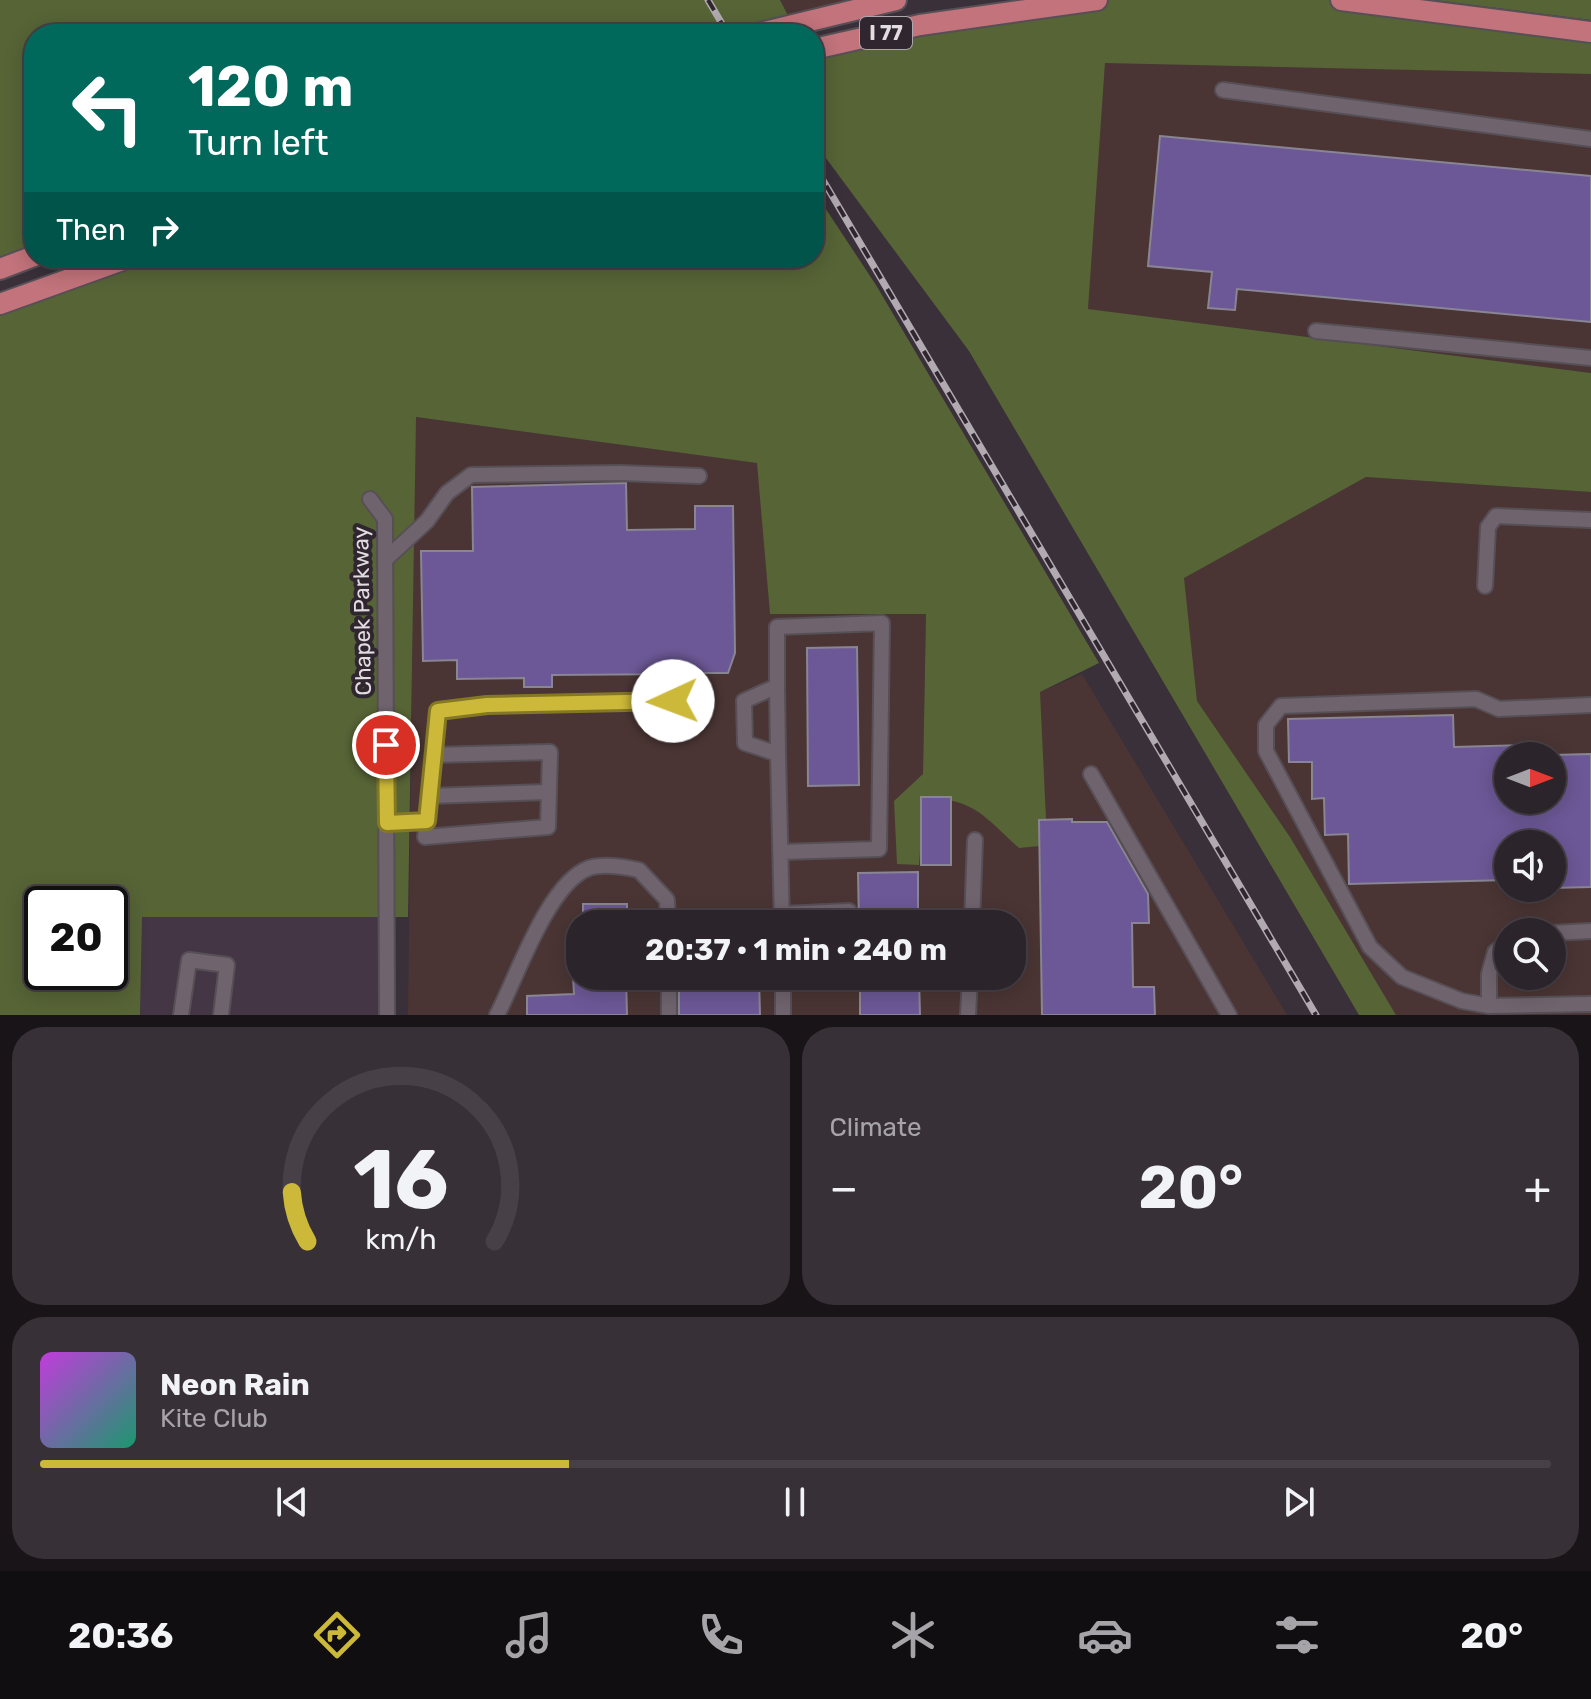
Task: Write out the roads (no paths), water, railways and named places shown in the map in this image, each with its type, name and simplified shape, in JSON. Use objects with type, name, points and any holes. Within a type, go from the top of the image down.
[{"type":"highway","name":"I 77","points":[[797,24],[896,0]]},
{"type":"highway","name":"I 77","points":[[824,47],[920,25],[1097,0]]},
{"type":"highway","points":[[1341,0],[1591,32]]},
{"type":"highway","points":[[0,269],[24,260]]},
{"type":"highway","points":[[0,304],[100,268]]},
{"type":"street","points":[[1223,90],[1591,139]]},
{"type":"street","points":[[1316,331],[1591,358]]},
{"type":"street","points":[[385,560],[427,521],[447,493],[471,475],[620,473],[699,476]]},
{"type":"street","name":"Chapek Parkway","points":[[370,499],[385,519],[387,1015]]},
{"type":"street","points":[[1485,586],[1488,527],[1496,516],[1591,520]]},
{"type":"street","points":[[781,852],[879,849],[882,623],[777,627],[782,910]]},
{"type":"street","points":[[433,755],[550,752],[548,827],[425,837],[430,796],[433,755],[438,711],[487,705],[673,701],[684,697],[694,677]]},
{"type":"street","points":[[777,686],[744,701],[745,743],[778,754]]},
{"type":"street","points":[[1591,705],[1499,709],[1476,699],[1315,703],[1281,706],[1266,725],[1266,751],[1370,947],[1402,977],[1462,1001],[1489,1006],[1591,1004]]},
{"type":"street","points":[[1091,774],[1229,1015]]},
{"type":"street","points":[[430,796],[548,792]]},
{"type":"street","points":[[387,823],[427,821]]},
{"type":"street","points":[[972,910],[975,840]]},
{"type":"street","points":[[497,1015],[524,955],[575,875],[592,866],[639,870],[667,900],[667,910]]},
{"type":"street","points":[[1566,932],[1591,931]]},
{"type":"street","points":[[1489,1006],[1489,974],[1494,956]]},
{"type":"street","points":[[181,1015],[189,960],[227,965],[221,1015]]},
{"type":"street","points":[[669,990],[669,1015]]},
{"type":"street","points":[[783,990],[783,1015]]},
{"type":"street","points":[[968,1015],[969,990]]},
{"type":"railway","points":[[708,0],[722,24]]},
{"type":"railway","points":[[824,182],[1316,1015]]}]
